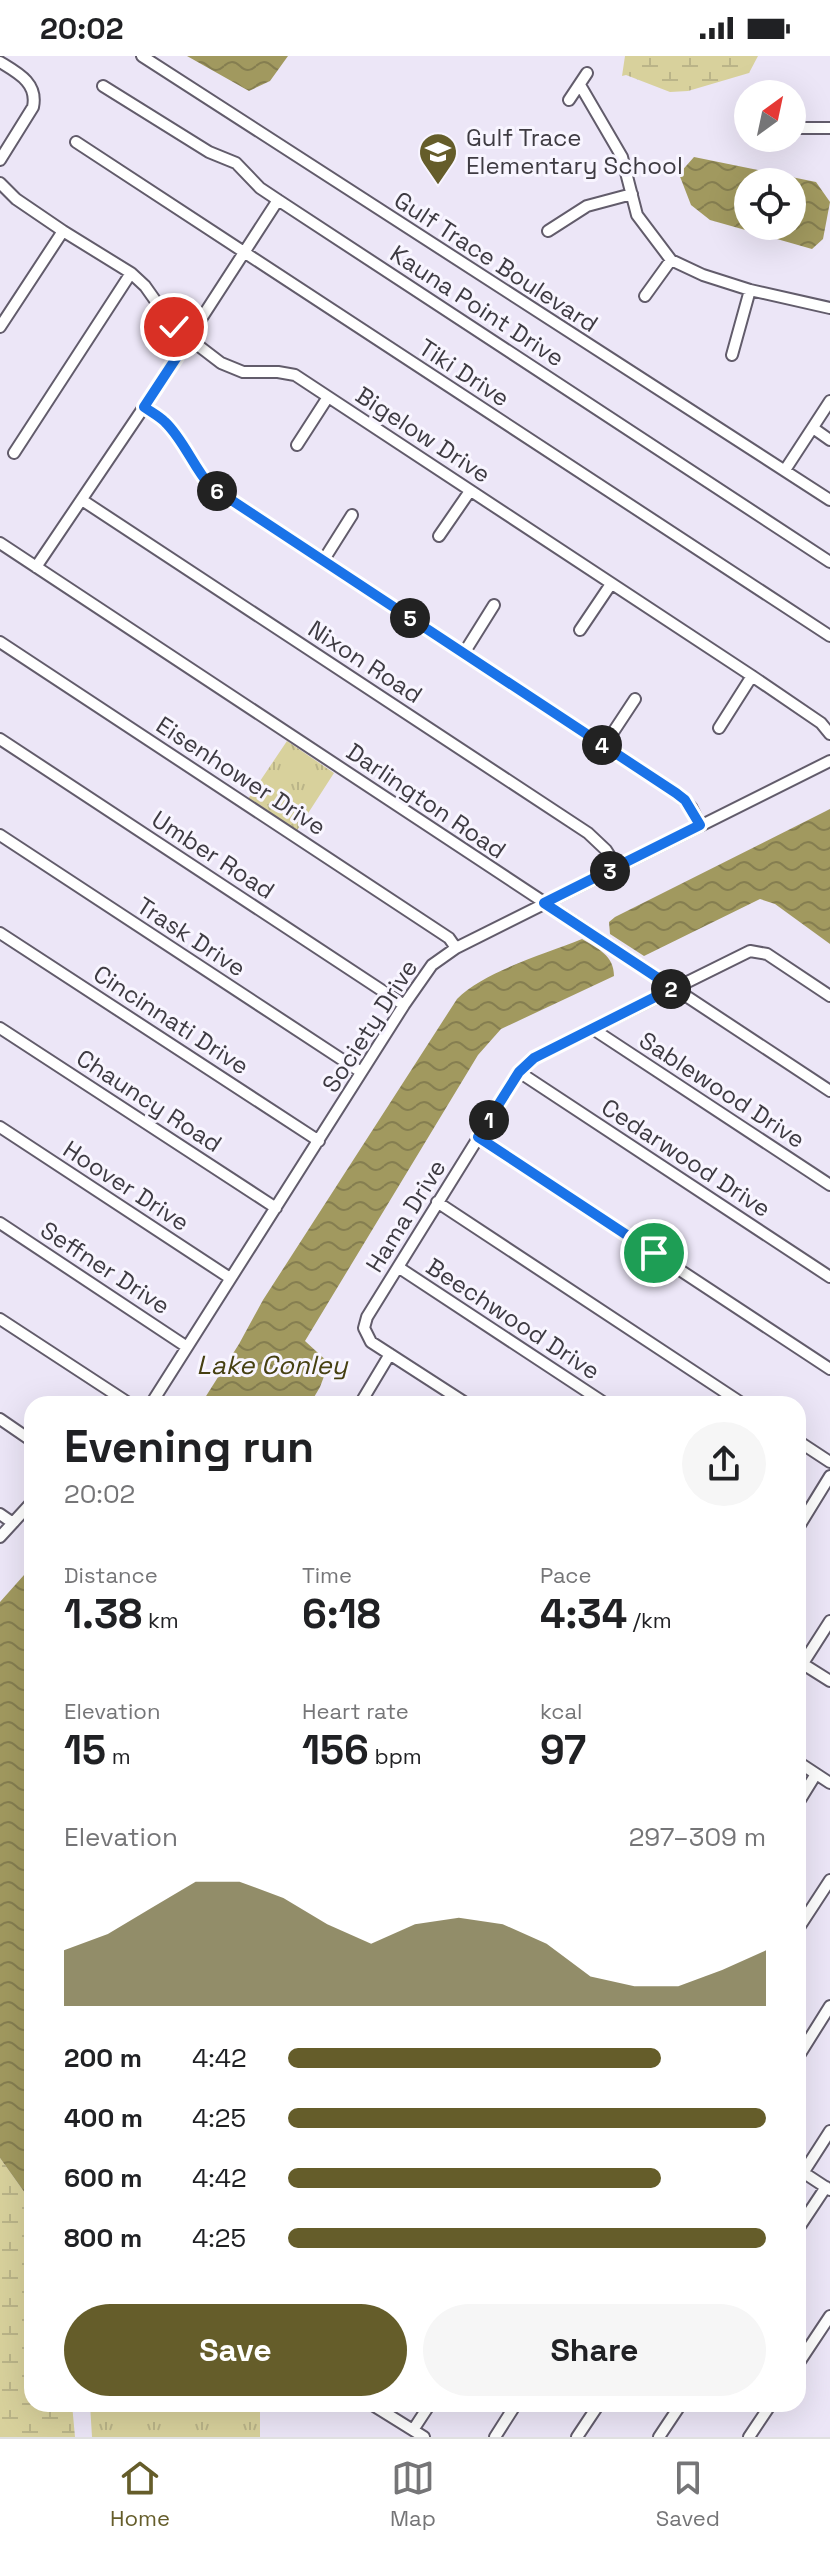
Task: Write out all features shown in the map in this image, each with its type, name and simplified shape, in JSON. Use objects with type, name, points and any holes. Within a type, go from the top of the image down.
[{"type":"street","name":"Gulf Trace Boulevard","points":[[142,56],[830,500]]},
{"type":"street","points":[[0,62],[22,76],[35,99],[0,160]]},
{"type":"street","points":[[569,100],[587,73]]},
{"type":"street","points":[[580,85],[622,157],[637,215],[671,260],[703,275],[750,290],[830,308]]},
{"type":"street","name":"Kauna Point Drive","points":[[103,86],[209,152],[236,163],[260,188],[830,562]]},
{"type":"street","points":[[806,128],[830,128]]},
{"type":"street","name":"Tiki Drive","points":[[76,142],[830,636]]},
{"type":"street","name":"Bigelow Drive","points":[[0,183],[16,199],[131,273],[145,286],[174,327],[231,369],[295,375],[752,676],[821,723],[830,734]]},
{"type":"street","points":[[548,231],[587,206],[632,194]]},
{"type":"street","points":[[36,567],[278,200]]},
{"type":"street","points":[[0,327],[63,231]]},
{"type":"street","points":[[645,296],[671,260]]},
{"type":"street","points":[[14,453],[131,273]]},
{"type":"street","points":[[732,355],[750,290]]},
{"type":"street","points":[[297,445],[328,397]]},
{"type":"street","points":[[785,470],[830,401]]},
{"type":"street","points":[[144,407],[164,420],[210,486],[676,793],[685,800],[700,825]]},
{"type":"street","points":[[813,428],[830,440]]},
{"type":"street","points":[[439,536],[470,491]]},
{"type":"street","name":"Nixon Road","points":[[82,500],[588,833],[606,850],[617,867]]},
{"type":"street","points":[[323,561],[352,515]]},
{"type":"street","name":"Darlington Road","points":[[0,543],[830,1091]]},
{"type":"street","points":[[580,630],[611,584]]},
{"type":"street","points":[[464,653],[494,605]]},
{"type":"street","name":"Eisenhower Drive","points":[[0,642],[449,938],[456,948]]},
{"type":"street","points":[[719,728],[752,676]]},
{"type":"street","points":[[604,746],[635,699]]},
{"type":"street","name":"Umber Road","points":[[0,739],[404,1005]]},
{"type":"street","name":"Society Drive","points":[[156,1396],[432,965],[456,948],[830,761]]},
{"type":"street","name":"Trask Drive","points":[[0,835],[361,1072]]},
{"type":"street","name":"Cincinnati Drive","points":[[0,933],[319,1141]]},
{"type":"street","name":"Hama Drive","points":[[390,1354],[371,1342],[364,1328],[367,1317],[519,1072],[534,1058],[754,950],[767,954],[830,996]]},
{"type":"street","name":"Chauncy Road","points":[[0,1028],[276,1208]]},
{"type":"street","name":"Sablewood Drive","points":[[593,1029],[830,1185]]},
{"type":"street","name":"Cedarwood Drive","points":[[519,1072],[830,1277]]},
{"type":"street","name":"Hoover Drive","points":[[0,1127],[230,1278]]},
{"type":"street","points":[[478,1137],[830,1369]]},
{"type":"street","points":[[437,1202],[731,1396]]},
{"type":"street","name":"Seffner Drive","points":[[0,1223],[187,1347]]},
{"type":"street","name":"Beechwood Drive","points":[[398,1267],[594,1396]]},
{"type":"street","points":[[0,1319],[118,1396]]},
{"type":"street","points":[[365,1396],[390,1354],[455,1396]]},
{"type":"street","points":[[0,1419],[24,1436]]},
{"type":"street","points":[[806,1446],[830,1462]]},
{"type":"street","points":[[806,1515],[830,1476]]},
{"type":"street","points":[[0,1537],[24,1511]]},
{"type":"street","points":[[0,1514],[13,1523]]},
{"type":"street","points":[[806,1659],[830,1621]]},
{"type":"street","points":[[806,1669],[830,1681]]},
{"type":"street","points":[[806,1767],[830,1783]]},
{"type":"street","points":[[806,1790],[816,1774]]},
{"type":"street","points":[[806,1917],[830,1880]]},
{"type":"street","points":[[806,2044],[830,2006]]},
{"type":"street","points":[[806,2164],[830,2131]]},
{"type":"street","points":[[806,2174],[828,2189],[806,2218]]},
{"type":"street","points":[[806,2352],[830,2316]]},
{"type":"street","points":[[383,2412],[424,2437]]},
{"type":"street","points":[[413,2430],[425,2412]]},
{"type":"street","points":[[495,2437],[511,2412]]},
{"type":"street","points":[[577,2437],[594,2412]]},
{"type":"street","points":[[659,2437],[676,2412]]},
{"type":"street","points":[[749,2437],[766,2412]]},
{"type":"green space","points":[[625,56],[758,56],[749,73],[688,91],[670,92],[622,76]]},
{"type":"green space","points":[[287,741],[334,773],[296,832],[248,799]]},
{"type":"green space","points":[[0,2158],[24,2192],[24,2412],[73,2412],[75,2437],[0,2437]]},
{"type":"green space","points":[[90,2412],[260,2412],[260,2437],[92,2437]]},
{"type":"water","points":[[187,56],[288,56],[270,81],[249,91]]},
{"type":"water","points":[[694,157],[748,168],[734,168],[734,227],[710,220],[691,205],[679,174]]},
{"type":"water","points":[[806,180],[816,182],[830,202],[823,239],[812,249],[780,240],[806,240]]},
{"type":"water","points":[[830,809],[830,944],[775,904],[760,899],[644,956],[610,934],[609,922],[615,917]]},
{"type":"water","name":"Lake Conley","points":[[582,939],[608,958],[614,976],[501,1029],[478,1055],[305,1341],[329,1363],[315,1396],[206,1396],[263,1300],[457,999],[483,980]]},
{"type":"water","points":[[24,1575],[24,2192],[0,2158],[0,1602]]},
{"type":"place","name":"Gulf Trace Elementary School","points":[[438,186]]},
{"type":"route","points":[[174,327],[188,340],[144,407],[164,420],[210,486],[676,793],[691,807],[700,825],[544,903],[673,988],[534,1058],[519,1072],[478,1137],[654,1253]]}]
